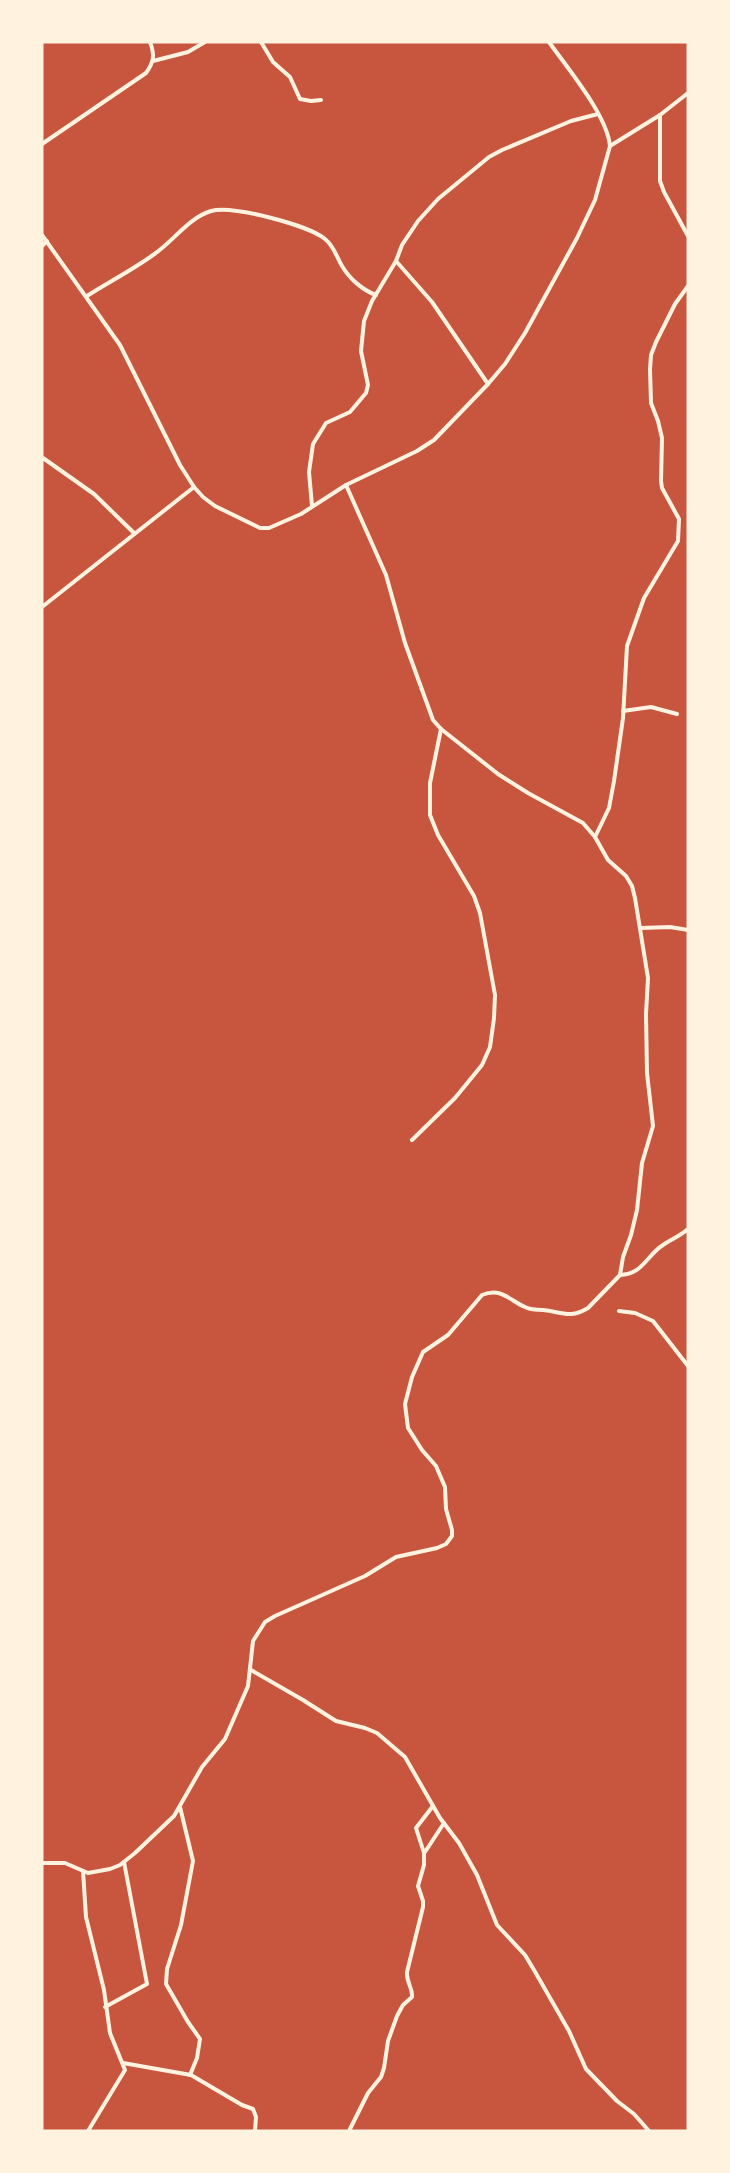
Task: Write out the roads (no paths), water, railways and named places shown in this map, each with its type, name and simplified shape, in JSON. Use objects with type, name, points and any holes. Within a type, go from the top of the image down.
[{"type":"street","points":[[42,144],[146,73],[153,61],[150,42]]},
{"type":"street","points":[[153,61],[188,51],[205,42]]},
{"type":"street","points":[[261,42],[273,62],[290,77],[300,99],[311,102],[321,100]]},
{"type":"street","points":[[42,235],[87,296],[124,352],[180,465],[194,487],[215,506],[260,528],[277,526],[301,514],[346,485],[397,462],[434,440],[488,384],[505,364],[525,333],[595,200],[610,146],[609,135],[598,114],[549,42]]},
{"type":"street","points":[[610,146],[660,116],[688,93]]},
{"type":"street","points":[[312,506],[310,456],[316,436],[326,423],[354,408],[366,393],[368,385],[361,351],[362,328],[367,311],[396,261],[402,245],[430,207],[489,157],[571,122],[598,114]]},
{"type":"street","points":[[660,116],[660,182],[688,236]]},
{"type":"street","points":[[87,296],[155,254],[196,219],[217,210],[284,221],[315,231],[333,246],[342,267],[357,283],[376,295]]},
{"type":"street","points":[[42,246],[47,241]]},
{"type":"street","points":[[396,261],[432,302],[488,384]]},
{"type":"street","points":[[595,837],[609,808],[623,711],[625,657],[644,598],[678,541],[679,519],[662,488],[662,438],[651,404],[650,369],[651,355],[656,342],[675,304],[688,285]]},
{"type":"street","points":[[43,458],[94,494],[134,533]]},
{"type":"street","points":[[42,1863],[65,1863],[88,1873],[110,1869],[124,1862],[166,1823],[180,1807],[202,1767],[225,1739],[244,1695],[251,1670],[253,1641],[259,1629],[271,1618],[365,1576],[396,1557],[446,1544],[452,1536],[452,1530],[446,1509],[445,1487],[436,1466],[408,1428],[405,1416],[405,1404],[417,1361],[423,1352],[448,1335],[482,1295],[489,1292],[498,1291],[532,1310],[562,1315],[572,1315],[588,1308],[620,1275],[637,1210],[642,1163],[653,1126],[648,1088],[646,1014],[648,978],[632,886],[626,876],[608,860],[595,837],[583,823],[505,779],[441,729],[433,720],[405,643],[381,560],[346,485]]},
{"type":"street","points":[[42,607],[194,487]]},
{"type":"street","points":[[623,711],[651,707],[677,714]]},
{"type":"street","points":[[412,1140],[455,1098],[482,1065],[490,1047],[494,1018],[495,995],[480,913],[474,896],[438,835],[430,815],[430,783],[441,729]]},
{"type":"street","points":[[641,928],[670,927],[688,930]]},
{"type":"street","points":[[620,1275],[628,1275],[642,1266],[662,1245],[672,1241],[688,1229]]},
{"type":"street","points":[[619,1311],[635,1313],[653,1321],[688,1365]]},
{"type":"street","points":[[251,1670],[336,1721],[377,1733],[405,1756],[433,1806],[459,1843],[477,1875],[497,1925],[525,1955],[569,2031],[586,2069],[649,2131]]},
{"type":"street","points":[[349,2131],[368,2093],[381,2077],[388,2041],[397,2016],[403,2005],[412,1997],[407,1972],[423,1907],[418,1886],[424,1865],[424,1853],[416,1828],[433,1806]]},
{"type":"street","points":[[180,1807],[193,1861],[181,1925],[167,1969],[166,1984],[200,2039],[190,2075]]},
{"type":"street","points":[[424,1853],[444,1823]]},
{"type":"street","points":[[105,2007],[147,1984],[124,1862]]},
{"type":"street","points":[[83,1871],[86,1917],[104,1990],[110,2033],[125,2070],[88,2131]]},
{"type":"street","points":[[123,2063],[190,2075],[253,2109],[256,2117],[255,2131]]}]
